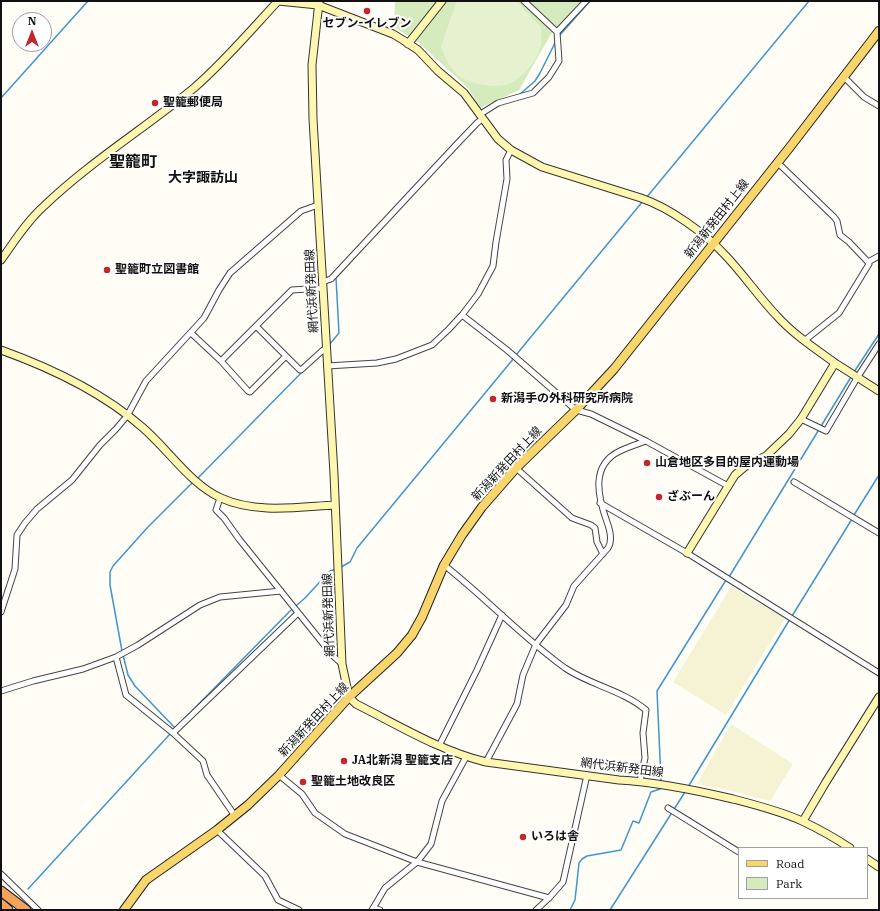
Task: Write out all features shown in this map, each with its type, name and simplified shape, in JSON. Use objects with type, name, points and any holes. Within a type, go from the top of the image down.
[{"type":"highway","points":[[1,891],[26,910]]},
{"type":"highway","points":[[1,904],[8,910]]},
{"type":"main road","name":"新潟新発田村上線","points":[[124,910],[146,880],[217,830],[248,805],[279,775],[349,697],[397,653],[412,635],[422,617],[444,565],[462,535],[482,507],[516,468],[576,410],[614,369],[879,31]]},
{"type":"street","points":[[275,1],[318,3],[393,34],[418,50],[438,71],[464,93],[498,140],[510,150],[542,167],[657,204],[674,213],[726,256],[762,300],[804,341],[879,392]]},
{"type":"street","points":[[1,260],[22,231],[43,206],[84,172],[194,87],[234,48],[278,1]]},
{"type":"street","points":[[408,44],[442,1]]},
{"type":"street","points":[[221,361],[292,290],[322,285],[331,279],[481,117],[498,104],[533,93],[548,77],[559,61],[557,32],[524,1]]},
{"type":"street","points":[[557,32],[586,1]]},
{"type":"street","name":"網代浜新発田線","points":[[318,3],[312,65],[312,100],[335,505],[342,664],[349,697],[356,704],[439,746],[466,757],[486,762],[640,781],[696,790],[776,811],[803,821],[832,836],[848,847]]},
{"type":"street","points":[[844,77],[864,97],[879,106]]},
{"type":"street","points":[[327,366],[378,363],[396,359],[432,346],[462,314],[478,294],[493,266],[507,179],[506,160],[510,150]]},
{"type":"street","points":[[777,162],[834,217],[837,221],[840,235],[849,242],[868,262]]},
{"type":"street","points":[[1,612],[15,569],[17,535],[38,509],[72,480],[100,445],[127,416],[146,381],[154,370],[204,318],[230,273],[301,211],[318,205]]},
{"type":"street","points":[[868,262],[879,256]]},
{"type":"street","points":[[804,341],[839,313],[869,264],[868,262]]},
{"type":"street","points":[[462,314],[507,350],[576,410],[591,414],[646,441],[728,486]]},
{"type":"street","points":[[256,326],[300,370],[326,349]]},
{"type":"street","points":[[191,333],[221,361],[250,392],[286,356]]},
{"type":"street","points":[[801,419],[826,431],[879,344]]},
{"type":"street","points":[[1,350],[71,380],[96,394],[127,416],[155,439],[196,482],[220,498],[252,506],[273,508],[335,505]]},
{"type":"street","points":[[687,553],[728,486],[739,471],[772,451],[789,434],[801,419],[835,363]]},
{"type":"street","points":[[486,762],[517,704],[523,675],[536,644],[566,605],[574,586],[611,544],[609,527],[600,503],[598,484],[604,465],[620,450],[646,441]]},
{"type":"street","points":[[516,468],[572,518],[595,528],[597,542],[603,554]]},
{"type":"street","points":[[794,482],[879,533]]},
{"type":"street","points":[[220,498],[216,510],[224,518],[333,656],[342,664]]},
{"type":"street","points":[[600,503],[687,553],[879,673]]},
{"type":"street","points":[[444,565],[524,635],[566,668],[586,680],[604,686],[631,699],[646,710],[643,733],[645,758],[640,781]]},
{"type":"street","points":[[1,691],[33,681],[83,669],[116,657],[138,645],[200,605],[213,599],[281,591]]},
{"type":"street","points":[[173,733],[298,613]]},
{"type":"street","points":[[439,746],[477,670],[502,615]]},
{"type":"street","points":[[116,657],[126,695],[173,733],[203,761],[207,775],[235,816]]},
{"type":"street","points":[[803,821],[878,700]]},
{"type":"street","points":[[380,910],[373,909],[385,888],[417,862],[431,844],[442,802],[466,757]]},
{"type":"street","points":[[279,775],[302,794],[315,813],[345,834],[417,862],[549,898]]},
{"type":"street","points":[[536,910],[563,882],[587,775]]},
{"type":"street","points":[[668,808],[738,851]]},
{"type":"street","points":[[217,830],[265,876],[278,900],[299,910]]},
{"type":"street","points":[[868,860],[879,867]]},
{"type":"street","points":[[1,874],[38,910]]},
{"type":"shaded area","points":[[731,587],[785,618],[726,715],[673,682]]},
{"type":"shaded area","points":[[731,724],[793,764],[770,801],[697,784]]},
{"type":"green space","points":[[395,1],[581,1],[551,34],[519,90],[480,108],[468,88],[419,43],[394,27]]},
{"type":"green space","points":[[457,1],[516,1],[541,27],[541,43],[537,56],[530,67],[516,80],[505,85],[498,86],[476,84],[458,75],[452,69],[441,46]]},
{"type":"waterway","points":[[1,98],[88,1]]},
{"type":"waterway","points":[[559,36],[590,1]]},
{"type":"waterway","points":[[646,198],[809,1]]},
{"type":"waterway","points":[[519,95],[535,81],[556,41]]},
{"type":"waterway","points":[[516,355],[643,201]]},
{"type":"waterway","points":[[329,345],[339,333],[336,278],[365,246]]},
{"type":"waterway","points":[[854,372],[879,334]]},
{"type":"waterway","points":[[341,567],[350,562],[357,548],[514,358]]},
{"type":"waterway","points":[[197,479],[302,372]]},
{"type":"waterway","points":[[729,577],[851,377]]},
{"type":"waterway","points":[[854,515],[879,475]]},
{"type":"waterway","points":[[122,651],[110,585],[110,572],[113,566],[147,528],[194,481]]},
{"type":"waterway","points":[[792,616],[852,519]]},
{"type":"waterway","points":[[185,718],[330,571],[336,569]]},
{"type":"waterway","points":[[661,780],[657,691],[726,580]]},
{"type":"waterway","points":[[688,787],[790,619]]},
{"type":"waterway","points":[[123,655],[128,675],[135,686],[175,728]]},
{"type":"waterway","points":[[28,889],[170,734]]},
{"type":"waterway","points":[[570,910],[575,900],[579,863],[587,856],[621,850],[633,821],[639,823],[651,792],[660,789]]},
{"type":"waterway","points":[[610,910],[685,792]]},
{"type":"place","name":"セブン-イレブン","points":[[367,11]]},
{"type":"place","name":"聖籠郵便局","points":[[155,103]]},
{"type":"place","name":"聖籠町立図書館","points":[[107,270]]},
{"type":"place","name":"新潟手の外科研究所病院","points":[[493,399]]},
{"type":"place","name":"山倉地区多目的屋内運動場","points":[[647,463]]},
{"type":"place","name":"ざぶーん","points":[[659,497]]},
{"type":"place","name":"JA北新潟 聖籠支店","points":[[344,761]]},
{"type":"place","name":"聖籠土地改良区","points":[[303,782]]},
{"type":"place","name":"いろは舎","points":[[523,837]]},
{"type":"district","name":"聖籠町","points":[[133,162]]},
{"type":"district","name":"大字諏訪山","points":[[203,178]]}]
